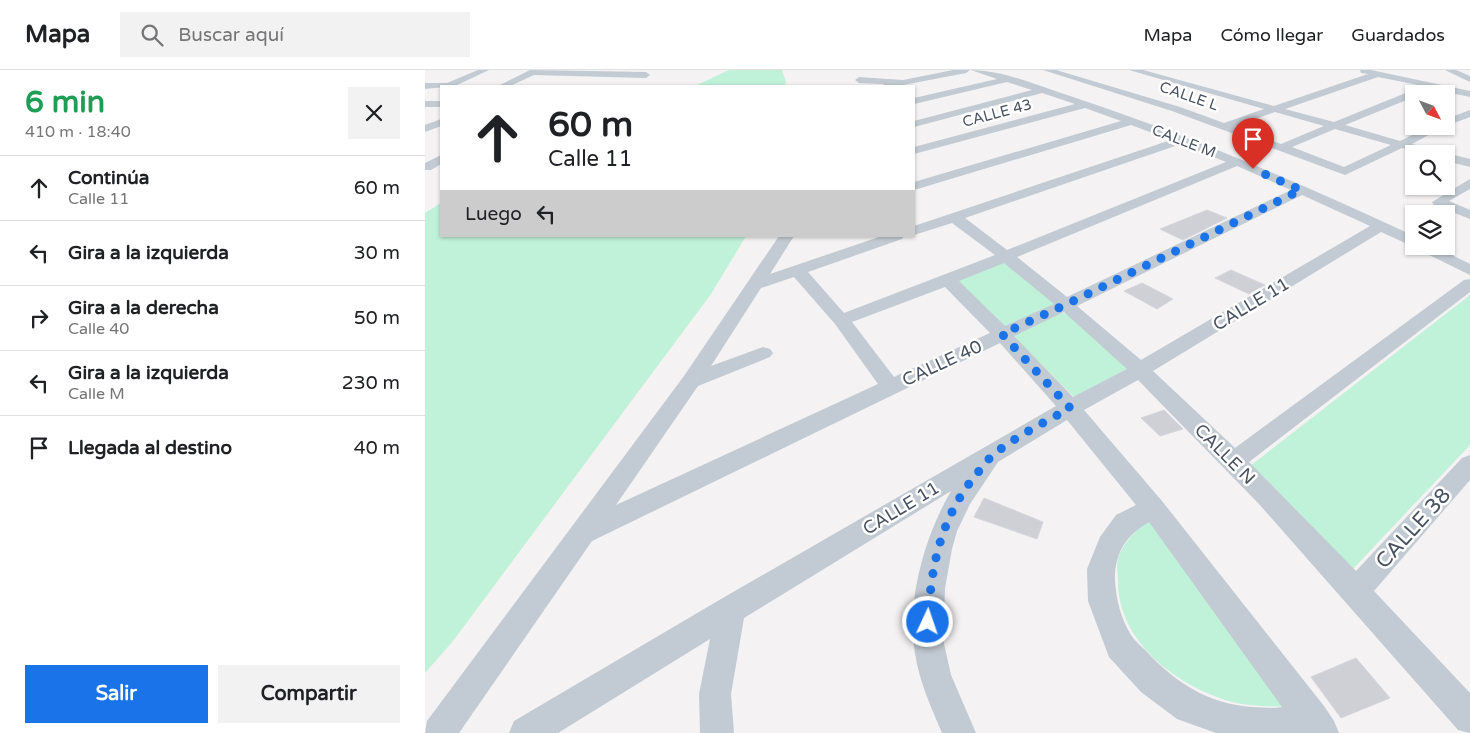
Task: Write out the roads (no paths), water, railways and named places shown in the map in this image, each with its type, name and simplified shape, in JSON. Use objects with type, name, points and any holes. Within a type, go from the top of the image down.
[{"type":"street","points":[[450,85],[485,70]]},
{"type":"street","points":[[859,80],[884,85],[966,70]]},
{"type":"street","name":"CALLE M","points":[[975,70],[1087,104],[1181,140],[1237,162],[1405,238]]},
{"type":"street","points":[[915,100],[1047,70]]},
{"type":"street","name":"CALLE L","points":[[1047,70],[1176,109],[1345,171],[1401,144]]},
{"type":"street","points":[[1133,70],[1405,145]]},
{"type":"street","points":[[1359,70],[1428,85]]},
{"type":"street","points":[[1393,77],[1414,70]]},
{"type":"street","points":[[1449,70],[1470,79]]},
{"type":"street","points":[[517,85],[541,71]]},
{"type":"street","points":[[506,85],[541,71],[596,74],[650,72]]},
{"type":"street","points":[[630,85],[650,72]]},
{"type":"street","points":[[581,82],[596,74]]},
{"type":"street","points":[[1225,126],[1377,74]]},
{"type":"street","points":[[1085,81],[1102,76]]},
{"type":"street","points":[[1128,93],[1173,82]]},
{"type":"street","points":[[425,86],[440,86]]},
{"type":"street","points":[[915,124],[1044,90]]},
{"type":"street","points":[[1455,91],[1470,94]]},
{"type":"street","points":[[1176,109],[1221,94]]},
{"type":"street","points":[[1283,147],[1405,97]]},
{"type":"street","points":[[425,104],[440,104]]},
{"type":"street","name":"CALLE 43","points":[[915,152],[1087,104]]},
{"type":"street","points":[[1455,119],[1470,113]]},
{"type":"street","points":[[425,123],[440,117]]},
{"type":"street","points":[[425,129],[440,118]]},
{"type":"street","points":[[915,186],[1132,121]]},
{"type":"street","points":[[1401,144],[1420,135]]},
{"type":"street","points":[[915,231],[1181,140]]},
{"type":"street","points":[[1455,159],[1470,163]]},
{"type":"street","points":[[426,167],[440,160]]},
{"type":"street","points":[[841,320],[1005,257],[1237,162]]},
{"type":"street","points":[[426,167],[440,168]]},
{"type":"street","points":[[1470,183],[1439,202],[1470,214]]},
{"type":"street","name":"CALLE 40","points":[[582,533],[1065,305],[1301,190]]},
{"type":"street","name":"CALLE N","points":[[954,217],[1065,305],[1140,370],[1234,461],[1356,591],[1470,718]]},
{"type":"street","name":"CALLE 11","points":[[526,733],[731,609],[1070,408],[1140,370],[1381,226]]},
{"type":"street","points":[[439,733],[691,381],[786,237]]},
{"type":"street","points":[[757,284],[894,237]]},
{"type":"street","points":[[1440,255],[1470,270]]},
{"type":"street","points":[[797,270],[841,320],[891,387]]},
{"type":"street","points":[[947,280],[1002,334],[1070,408],[1153,508],[1317,726]]},
{"type":"street","points":[[1234,461],[1470,284]]},
{"type":"street","points":[[691,381],[763,353]]},
{"type":"street","points":[[959,733],[941,694],[927,639],[930,588],[939,540],[956,503],[974,477],[996,452]]},
{"type":"street","name":"CALLE 38","points":[[1356,591],[1470,464]]},
{"type":"street","points":[[1153,508],[1125,523],[1109,545],[1101,569],[1102,601],[1120,646],[1152,681],[1189,707],[1233,722],[1317,726]]},
{"type":"street","points":[[717,733],[715,694],[731,609]]}]
